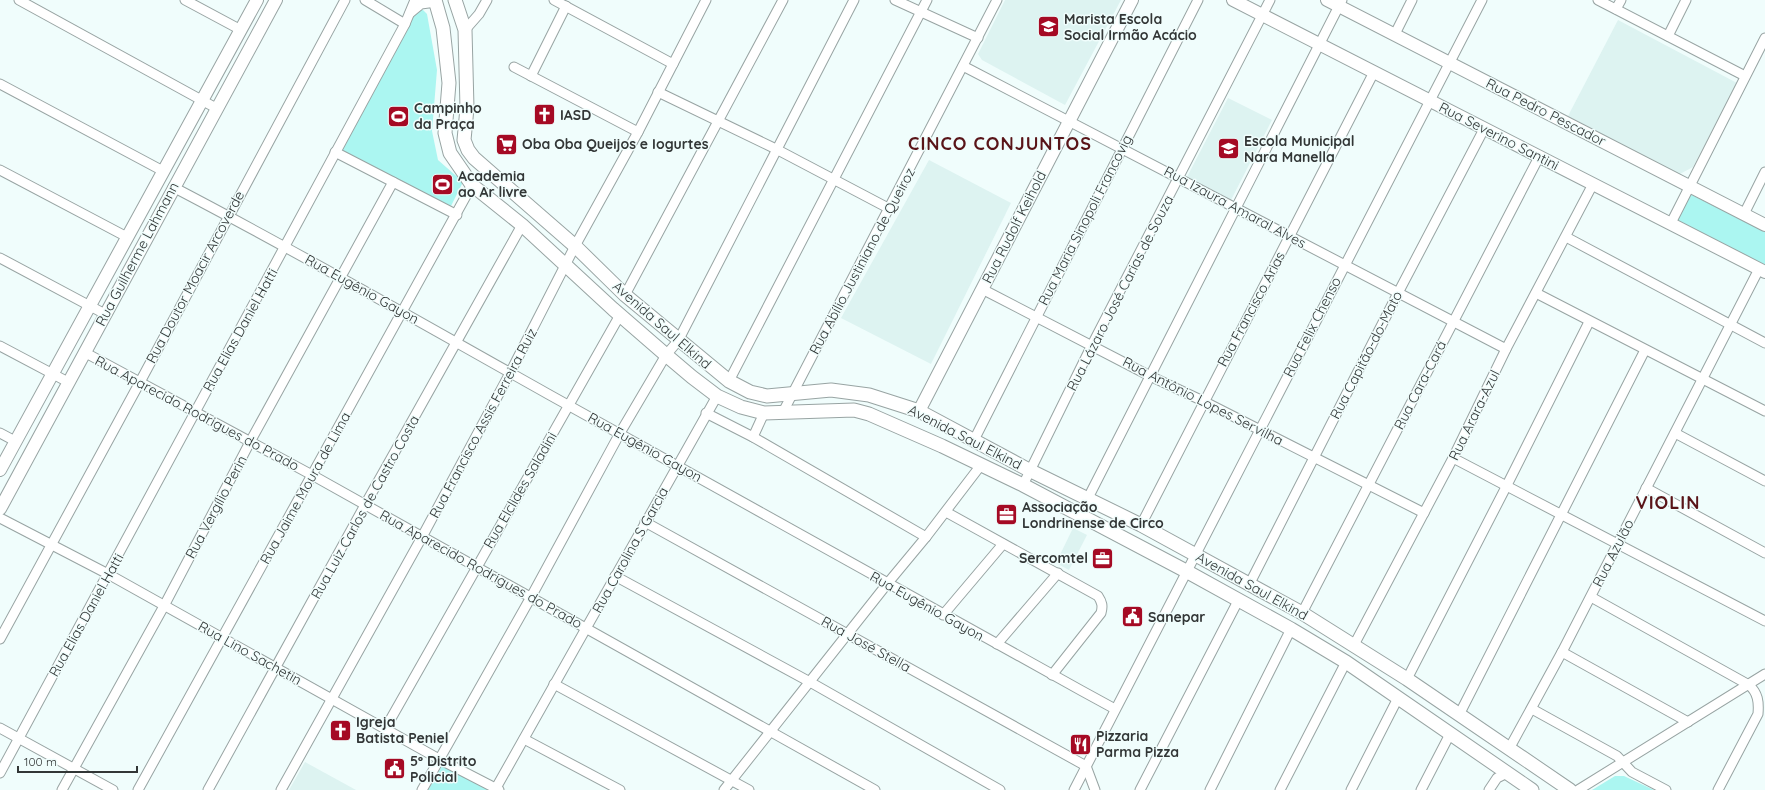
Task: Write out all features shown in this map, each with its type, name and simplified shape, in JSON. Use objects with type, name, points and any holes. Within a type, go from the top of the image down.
[{"type":"main road","name":"Avenida Saul Elkind","points":[[455,0],[465,30],[466,114],[464,140],[468,150],[474,158],[575,246],[625,294],[678,341],[729,381],[750,392],[767,396],[831,390],[868,395],[918,411],[1029,470],[1141,525],[1250,583],[1302,613],[1407,679],[1570,790]]},
{"type":"main road","name":"Avenida Saul Elkind","points":[[436,1],[443,28],[449,83],[445,133],[450,153],[472,185],[522,225],[666,356],[717,396],[741,407],[764,413],[854,410],[869,414],[1023,485],[1186,571],[1291,629],[1346,662],[1532,790]]},
{"type":"main road","points":[[447,114],[466,114]]},
{"type":"street","points":[[19,0],[216,108]]},
{"type":"street","points":[[185,0],[241,30]]},
{"type":"street","points":[[0,470],[257,0]]},
{"type":"street","name":"Rua Guilherme Lahmann","points":[[0,509],[173,187],[276,0]]},
{"type":"street","name":"Rua Doutor Moacir Arcoverde","points":[[0,639],[52,546],[345,0]]},
{"type":"street","points":[[365,0],[405,24]]},
{"type":"street","name":"Rua Elias Daniel Hatti","points":[[0,773],[286,247],[405,24],[415,0]]},
{"type":"street","points":[[465,30],[479,14],[487,0]]},
{"type":"street","points":[[554,0],[673,64]]},
{"type":"street","name":"Rua Francisco Assis Ferreira Ruiz","points":[[281,790],[422,537],[567,265],[575,246],[638,132],[706,0]]},
{"type":"street","points":[[625,294],[783,0]]},
{"type":"street","points":[[422,790],[531,597],[620,433],[666,356],[678,341],[854,0]]},
{"type":"street","points":[[895,0],[978,38]]},
{"type":"street","points":[[729,381],[927,0]]},
{"type":"street","name":"Rua Abílio Justiniano de Queiroz","points":[[783,412],[890,209],[997,0]]},
{"type":"street","name":"Rua Rudolf Keihold","points":[[918,411],[1132,0]]},
{"type":"street","name":"Rua Maria Sinopoli Francovig","points":[[974,440],[1198,0]]},
{"type":"street","name":"Rua Severino Santini","points":[[1233,0],[1762,270]]},
{"type":"street","name":"Rua Lázaro José Carias de Souza","points":[[1023,485],[1029,470],[1092,345],[1180,178],[1270,0]]},
{"type":"street","name":"Rua Pedro Pescador","points":[[1327,0],[1340,3],[1394,34],[1690,185],[1765,225]]},
{"type":"street","points":[[1394,34],[1412,0]]},
{"type":"street","name":"Rua Felix Chenso","points":[[1074,790],[1482,0]]},
{"type":"street","points":[[1598,0],[1745,76]]},
{"type":"street","points":[[1616,9],[1621,0]]},
{"type":"street","points":[[1668,36],[1686,0]]},
{"type":"street","points":[[410,13],[421,4],[436,1]]},
{"type":"street","points":[[1088,498],[1340,3]]},
{"type":"street","points":[[531,76],[566,6]]},
{"type":"street","points":[[1671,223],[1765,38]]},
{"type":"street","name":"Rua Izaura Amaral Alves","points":[[964,66],[1506,349]]},
{"type":"street","points":[[514,67],[638,132]]},
{"type":"street","name":"Rua Francisco Arias","points":[[1141,525],[1203,401],[1374,72]]},
{"type":"street","points":[[0,84],[163,171]]},
{"type":"street","points":[[658,92],[776,149],[890,209]]},
{"type":"street","name":"Rua Capitão-do-Mato","points":[[1250,583],[1398,293],[1484,129]]},
{"type":"street","points":[[336,152],[456,215]]},
{"type":"street","name":"Rua Cara-Cará","points":[[1302,613],[1539,157]]},
{"type":"street","points":[[0,170],[127,237]]},
{"type":"street","points":[[1744,214],[1765,172]]},
{"type":"street","name":"Rua Vergílio Perin","points":[[62,790],[164,606],[250,442],[393,182]]},
{"type":"street","name":"Rua Arara-Azul","points":[[1354,645],[1453,458],[1506,349],[1593,184]]},
{"type":"street","name":"Rua Jaime Moura de Lima","points":[[138,790],[472,185]]},
{"type":"street","name":"Rua Eugênio Gayon","points":[[173,187],[286,247],[887,584],[1115,709]]},
{"type":"street","name":"Rua Luiz Carlos de Castro Costa","points":[[208,790],[277,668],[365,505],[522,225]]},
{"type":"street","points":[[1566,237],[1765,343]]},
{"type":"street","points":[[0,258],[105,314]]},
{"type":"street","name":"Rua Azulão","points":[[1509,749],[1532,709],[1591,597],[1730,325],[1762,270]]},
{"type":"street","name":"Rua Antônio Lopes Servilha","points":[[982,289],[1150,376],[1203,401],[1424,513]]},
{"type":"street","points":[[1536,294],[1765,411]]},
{"type":"street","name":"Rua Elclides Saladini","points":[[384,729],[620,315]]},
{"type":"street","points":[[1407,679],[1589,322]]},
{"type":"street","points":[[0,346],[68,382]]},
{"type":"street","points":[[1459,715],[1645,350]]},
{"type":"street","name":"Rua Aparecido Rodrigues do Prado","points":[[84,352],[312,475],[875,790]]},
{"type":"street","name":"Rua Carolina S Garcia","points":[[497,789],[554,684],[717,396]]},
{"type":"street","points":[[706,413],[753,437],[926,537]]},
{"type":"street","points":[[753,437],[764,413]]},
{"type":"street","points":[[0,433],[15,441]]},
{"type":"street","points":[[1675,433],[1765,481]]},
{"type":"street","points":[[1453,458],[1765,621]]},
{"type":"street","points":[[724,790],[946,512],[981,465]]},
{"type":"street","points":[[1646,488],[1765,553]]},
{"type":"street","points":[[946,512],[1098,596],[1103,607],[1101,614],[1052,675]]},
{"type":"street","name":"Rua Lino Sachetin","points":[[0,518],[108,574],[332,698],[384,729],[497,789]]},
{"type":"street","name":"Rua José Stella","points":[[645,522],[1086,766]]},
{"type":"street","points":[[943,614],[1003,544]]},
{"type":"street","points":[[997,644],[1058,573]]},
{"type":"street","points":[[615,576],[810,682],[1000,790]]},
{"type":"street","points":[[1591,597],[1749,685],[1757,695],[1758,714],[1718,790]]},
{"type":"street","points":[[1140,790],[1239,600]]},
{"type":"street","points":[[1210,790],[1291,629]]},
{"type":"street","points":[[1562,652],[1688,722]]},
{"type":"street","points":[[1280,790],[1346,662]]},
{"type":"street","points":[[1578,790],[1765,674]]},
{"type":"street","points":[[554,684],[749,790]]},
{"type":"street","points":[[1351,790],[1398,698]]},
{"type":"street","points":[[1532,709],[1617,756],[1632,772],[1666,790]]},
{"type":"street","points":[[0,728],[114,790]]},
{"type":"street","points":[[1421,790],[1450,734]]},
{"type":"street","points":[[524,739],[620,790]]},
{"type":"street","points":[[1086,766],[1095,790]]},
{"type":"street","points":[[1489,790],[1497,778],[1507,773]]},
{"type":"shaded area","name":"Marista Escola Social Irmão Acácio","points":[[1005,0],[1121,0],[1065,105],[982,60],[978,54]]},
{"type":"shaded area","points":[[417,10],[423,10],[427,14],[437,70],[432,131],[438,160],[463,182],[451,206],[342,151]]},
{"type":"shaded area","points":[[1618,20],[1737,83],[1693,167],[1678,175],[1568,116]]},
{"type":"shaded area","name":"Escola Municipal Nara Manella","points":[[1228,98],[1272,120],[1231,200],[1187,177]]},
{"type":"shaded area","points":[[929,160],[1011,203],[931,364],[841,318]]},
{"type":"shaded area","points":[[1690,194],[1765,232],[1765,268],[1676,222]]},
{"type":"shaded area","points":[[1073,528],[1087,535],[1069,570],[1056,563]]},
{"type":"shaded area","points":[[305,762],[356,790],[289,790]]},
{"type":"shaded area","points":[[442,766],[449,766],[492,790],[428,790]]},
{"type":"shaded area","points":[[1615,776],[1624,776],[1654,790],[1592,790]]},
{"type":"place","name":"Marista Escola Social Irmão Acácio","points":[[1049,27]]},
{"type":"place","name":"IASD","points":[[544,115]]},
{"type":"place","name":"Campinho da Praça","points":[[399,116]]},
{"type":"place","name":"Oba Oba Queijos e Iogurtes","points":[[507,144]]},
{"type":"place","name":"Escola Municipal Nara Manella","points":[[1229,149]]},
{"type":"place","name":"Academia ao Ar livre","points":[[443,184]]},
{"type":"place","name":"Associação Londrinense de Circo","points":[[1006,515]]},
{"type":"place","name":"Sercomtel","points":[[1103,558]]},
{"type":"place","name":"Sanepar","points":[[1132,617]]},
{"type":"place","name":"Igreja Batista Peniel","points":[[341,730]]},
{"type":"place","name":"Pizzaria Parma Pizza","points":[[1081,744]]},
{"type":"place","name":"5º Distrito Policial","points":[[394,769]]},
{"type":"district","name":"CINCO CONJUNTOS","points":[[1000,143]]},
{"type":"district","name":"VIOLIN","points":[[1668,502]]}]
